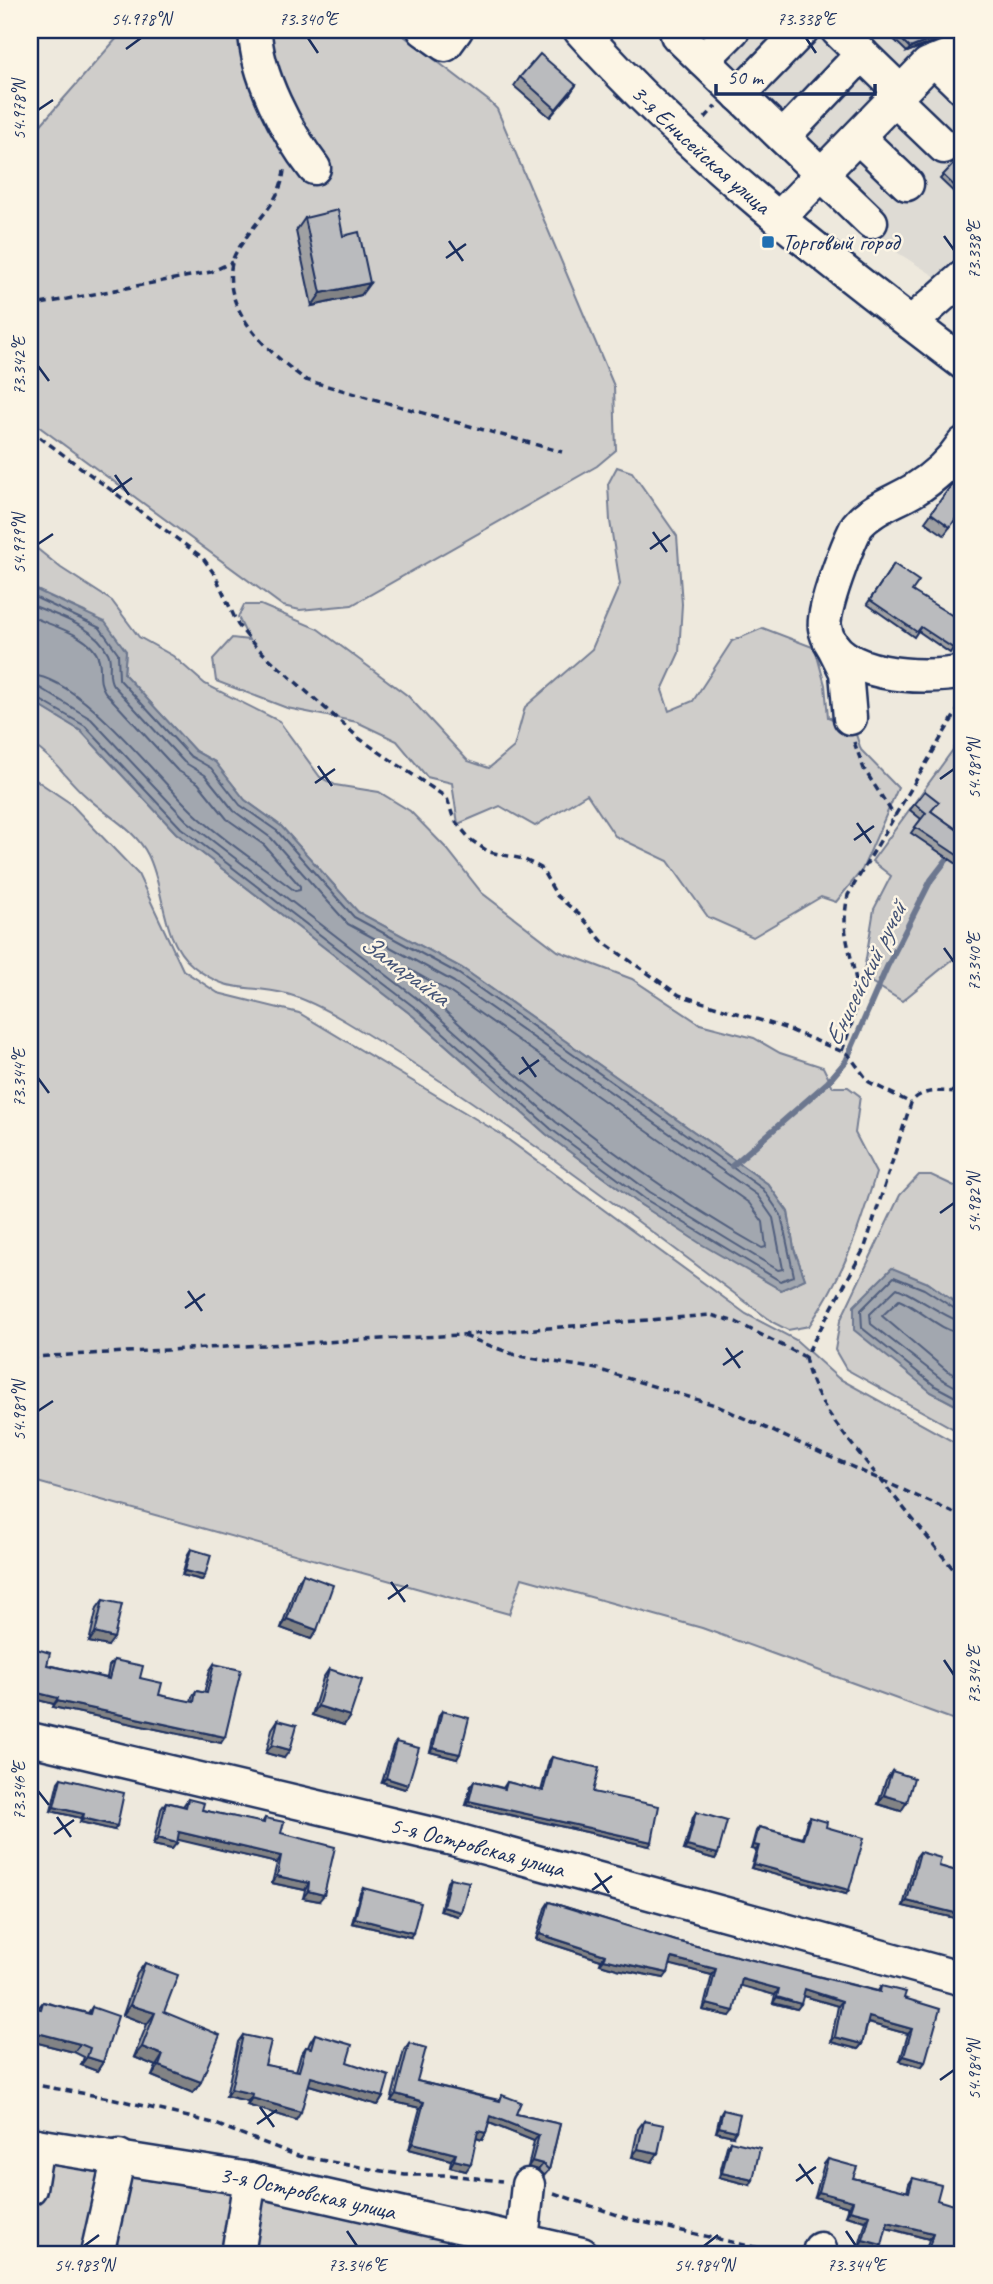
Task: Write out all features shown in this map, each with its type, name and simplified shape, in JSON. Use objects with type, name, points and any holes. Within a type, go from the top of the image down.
[{"type":"street","points":[[255,30],[263,69],[284,122],[314,168]]},
{"type":"street","points":[[424,30],[445,45],[456,30]]},
{"type":"street","name":"3-я Енисейская улица","points":[[580,30],[687,137],[779,218],[963,363]]},
{"type":"street","points":[[679,30],[677,36],[871,222]]},
{"type":"street","points":[[703,60],[733,30]]},
{"type":"street","points":[[739,95],[802,30]]},
{"type":"street","points":[[837,30],[862,54],[944,147]]},
{"type":"street","points":[[783,137],[862,54]]},
{"type":"street","points":[[779,218],[928,64],[949,55],[963,89]]},
{"type":"street","points":[[858,137],[907,184]]},
{"type":"street","points":[[911,323],[963,276]]},
{"type":"street","points":[[850,718],[846,672],[824,628],[827,601],[857,526],[864,517],[915,489],[942,468],[963,444]]},
{"type":"street","points":[[833,645],[850,661],[877,671],[917,674],[963,672]]},
{"type":"street","name":"5-я Островская улица","points":[[30,1739],[449,1838],[963,1979]]},
{"type":"street","points":[[30,2188],[33,2145]]},
{"type":"street","name":"3-я Островская улица","points":[[33,2145],[119,2156],[250,2179],[484,2243],[522,2240],[582,2254]]},
{"type":"street","points":[[97,2254],[119,2156]]},
{"type":"street","points":[[238,2254],[250,2179]]},
{"type":"street","points":[[522,2240],[528,2185]]},
{"type":"path","points":[[30,306],[211,272],[232,262],[279,194],[284,173],[284,122]]},
{"type":"path","points":[[232,262],[233,292],[250,330],[277,358],[306,380],[562,452]]},
{"type":"path","points":[[30,430],[203,558],[215,575],[238,625],[255,646],[360,739],[447,798],[454,820],[471,840],[489,852],[523,859],[541,869],[556,896],[580,915],[603,942],[679,995],[785,1028],[842,1051],[856,1060],[869,1082],[911,1103]]},
{"type":"path","points":[[842,1051],[856,1009],[856,982],[846,948],[843,918],[848,895],[963,701]]},
{"type":"path","points":[[850,718],[854,746],[864,769],[895,817]]},
{"type":"path","points":[[963,1092],[929,1092],[914,1098],[911,1103],[865,1247],[805,1357],[808,1376],[824,1407],[963,1581]]},
{"type":"path","points":[[30,1357],[460,1335],[710,1315],[736,1322],[805,1357]]},
{"type":"path","points":[[460,1335],[518,1356],[597,1369],[715,1405],[963,1517]]},
{"type":"path","points":[[30,2084],[115,2099],[213,2123],[298,2156],[405,2175],[449,2175],[528,2185],[629,2219],[785,2254]]},
{"type":"shaded area","points":[[124,30],[396,30],[489,101],[497,109],[614,386],[616,450],[597,466],[352,605],[300,610],[283,606],[30,420],[30,137]]},
{"type":"shaded area","points":[[655,30],[963,30],[963,294],[876,239]]},
{"type":"shaded area","points":[[617,467],[632,472],[677,536],[682,604],[679,653],[662,690],[669,711],[693,701],[732,641],[763,628],[815,648],[825,685],[828,717],[854,728],[861,750],[898,788],[862,870],[836,902],[821,897],[753,937],[708,917],[668,861],[615,836],[587,794],[535,826],[500,806],[458,824],[452,783],[427,777],[397,741],[357,722],[287,708],[216,681],[213,659],[232,638],[249,640],[238,617],[244,605],[261,605],[318,629],[408,696],[468,761],[489,768],[514,747],[525,707],[592,649],[620,584],[610,521],[608,484]]},
{"type":"shaded area","points":[[30,543],[61,568],[112,601],[139,637],[173,656],[205,684],[279,721],[320,777],[335,785],[379,792],[410,811],[448,850],[482,893],[558,951],[632,979],[700,1024],[754,1038],[780,1053],[823,1067],[833,1087],[848,1087],[860,1096],[855,1133],[876,1173],[849,1252],[832,1288],[809,1326],[788,1330],[774,1323],[510,1128],[345,1021],[294,996],[218,981],[193,966],[182,955],[169,929],[154,869],[142,846],[128,830],[79,790],[47,756],[30,743],[30,700],[81,731],[176,833],[413,1016],[546,1134],[641,1205],[781,1290],[805,1279],[794,1249],[788,1212],[768,1184],[462,968],[358,912],[281,826],[245,800],[215,762],[195,751],[124,674],[126,651],[85,612],[30,587]]},
{"type":"shaded area","points":[[963,736],[963,951],[902,1001],[863,977],[874,909],[891,876],[872,861]]},
{"type":"shaded area","points":[[30,776],[70,803],[138,874],[183,970],[218,993],[299,1013],[499,1133],[746,1314],[796,1340],[838,1378],[963,1447],[963,1723],[702,1628],[522,1578],[509,1614],[30,1480]]},
{"type":"shaded area","points":[[919,1175],[931,1175],[963,1190],[963,1308],[928,1283],[931,1392],[963,1409],[963,1434],[846,1369],[835,1350],[840,1321],[900,1195]]},
{"type":"shaded area","points":[[30,2153],[461,2236],[470,2249],[469,2254],[30,2254]]},
{"type":"water","name":"Замарайка","points":[[30,587],[105,622],[126,651],[124,674],[195,751],[215,762],[245,800],[281,826],[358,912],[462,968],[768,1184],[788,1212],[794,1249],[805,1279],[781,1290],[701,1244],[641,1205],[546,1134],[413,1016],[176,833],[81,731],[30,700]]},
{"type":"water","points":[[892,1268],[928,1283],[963,1308],[963,1409],[931,1392],[854,1330],[854,1306]]},
{"type":"building","points":[[892,30],[955,30],[910,48]]},
{"type":"building","points":[[540,54],[576,85],[556,109],[520,77]]},
{"type":"building","points":[[963,154],[963,194],[943,175]]},
{"type":"building","points":[[338,210],[343,236],[359,232],[370,283],[321,293],[305,218]]},
{"type":"building","points":[[961,472],[963,508],[950,527],[931,513]]},
{"type":"building","points":[[894,564],[919,581],[912,591],[963,622],[963,633],[953,648],[921,627],[917,632],[870,600]]},
{"type":"building","points":[[925,791],[939,802],[931,811],[963,834],[963,859],[915,827],[926,813],[915,804]]},
{"type":"building","points":[[191,1549],[211,1555],[205,1576],[185,1571]]},
{"type":"building","points":[[303,1574],[333,1585],[317,1630],[287,1619]]},
{"type":"building","points":[[103,1600],[122,1604],[114,1638],[95,1633]]},
{"type":"building","points":[[30,1647],[50,1653],[47,1665],[109,1679],[114,1660],[143,1666],[140,1678],[162,1683],[159,1695],[194,1702],[196,1691],[207,1693],[214,1664],[241,1670],[225,1737],[57,1701],[58,1698],[30,1691],[33,1668],[30,1667]]},
{"type":"building","points":[[329,1669],[362,1680],[350,1716],[318,1706]]},
{"type":"building","points":[[442,1711],[469,1718],[460,1754],[433,1748]]},
{"type":"building","points":[[278,1720],[297,1725],[290,1750],[272,1745]]},
{"type":"building","points":[[396,1742],[419,1748],[408,1785],[386,1778]]},
{"type":"building","points":[[552,1757],[599,1768],[593,1792],[659,1806],[652,1842],[469,1801],[474,1781],[505,1789],[507,1782],[543,1791]]},
{"type":"building","points":[[892,1771],[914,1778],[907,1802],[884,1795]]},
{"type":"building","points":[[61,1778],[124,1793],[117,1826],[83,1818],[84,1814],[54,1807]]},
{"type":"building","points":[[188,1799],[204,1803],[202,1810],[264,1823],[265,1818],[284,1822],[281,1833],[335,1847],[324,1895],[308,1891],[309,1883],[277,1876],[281,1856],[179,1832],[177,1843],[158,1838],[166,1802],[186,1807]]},
{"type":"building","points":[[696,1812],[727,1821],[718,1854],[687,1846]]},
{"type":"building","points":[[30,1814],[39,1816],[31,1847],[30,1846]]},
{"type":"building","points":[[810,1817],[827,1822],[826,1827],[864,1838],[849,1890],[754,1864],[759,1846],[754,1845],[759,1827],[803,1839]]},
{"type":"building","points":[[920,1852],[941,1858],[939,1866],[963,1873],[963,1915],[907,1901]]},
{"type":"building","points":[[450,1878],[469,1882],[461,1912],[443,1907]]},
{"type":"building","points":[[363,1888],[421,1903],[413,1933],[355,1918]]},
{"type":"building","points":[[549,1902],[676,1941],[880,1992],[881,1986],[906,1992],[904,1998],[940,2009],[925,2062],[904,2056],[912,2029],[869,2017],[862,2044],[835,2037],[842,2001],[805,1989],[801,2004],[777,1997],[779,1989],[742,1979],[734,2011],[707,2004],[716,1969],[672,1958],[668,1973],[604,1959],[605,1955],[540,1934]]},
{"type":"building","points":[[145,1963],[178,1975],[164,2012],[220,2035],[201,2082],[159,2066],[163,2055],[142,2047],[155,2013],[130,2005]]},
{"type":"building","points":[[43,2002],[90,2014],[92,2007],[118,2016],[103,2062],[87,2057],[90,2048],[30,2031],[30,2007],[41,2009]]},
{"type":"building","points":[[315,2034],[352,2045],[347,2062],[389,2076],[383,2097],[311,2077],[301,2112],[252,2098],[253,2094],[231,2089],[243,2035],[271,2041],[265,2065],[299,2071],[306,2047],[311,2048]]},
{"type":"building","points":[[409,2043],[426,2048],[417,2081],[500,2101],[502,2095],[521,2102],[516,2114],[560,2124],[549,2170],[543,2164],[532,2161],[539,2135],[491,2116],[486,2133],[478,2131],[471,2164],[454,2160],[456,2154],[413,2143],[424,2102],[396,2094]]},
{"type":"building","points":[[723,2110],[740,2114],[736,2131],[719,2127]]},
{"type":"building","points":[[644,2121],[664,2125],[658,2153],[638,2149]]},
{"type":"building","points":[[730,2141],[760,2148],[753,2180],[722,2173]]},
{"type":"building","points":[[828,2159],[857,2167],[853,2178],[909,2192],[913,2178],[941,2185],[937,2200],[963,2208],[963,2236],[958,2234],[954,2254],[928,2252],[933,2233],[888,2222],[882,2245],[863,2240],[870,2215],[850,2210],[853,2201],[819,2192]]},
{"type":"waterway","name":"Енисейский ручей","points":[[732,1166],[828,1082],[846,1061],[887,967],[931,880],[951,854]]},
{"type":"place","name":"Торговый город","points":[[768,242]]}]
